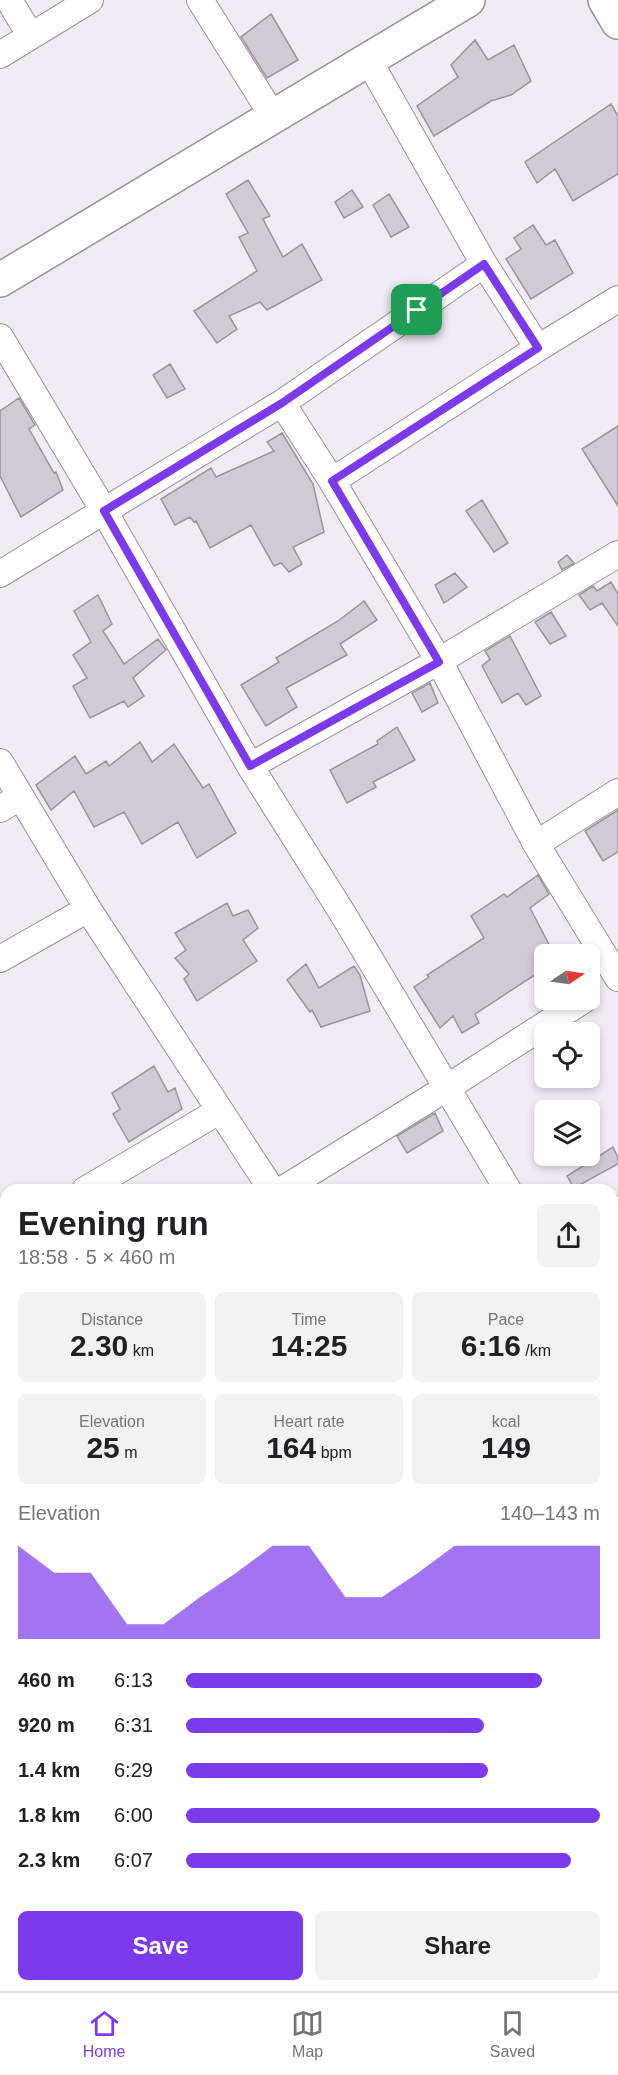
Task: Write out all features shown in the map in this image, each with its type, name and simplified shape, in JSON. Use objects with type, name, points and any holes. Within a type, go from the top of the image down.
[{"type":"street","points":[[9,0],[30,35]]},
{"type":"street","points":[[0,55],[90,0]]},
{"type":"street","points":[[200,0],[273,116]]},
{"type":"street","points":[[0,280],[468,0]]},
{"type":"street","points":[[605,0],[618,22]]},
{"type":"street","points":[[369,61],[484,264],[538,348]]},
{"type":"street","points":[[0,574],[282,403],[484,264]]},
{"type":"street","points":[[332,481],[618,299]]},
{"type":"street","points":[[0,337],[104,511],[250,766],[343,914],[504,1184]]},
{"type":"street","points":[[282,403],[332,481],[439,662],[536,844],[618,978],[600,990]]},
{"type":"street","points":[[250,766],[439,662],[618,554]]},
{"type":"street","points":[[0,762],[10,803],[88,909],[268,1184]]},
{"type":"street","points":[[536,844],[618,792]]},
{"type":"street","points":[[0,959],[88,909]]},
{"type":"street","points":[[292,1184],[446,1089],[568,1010]]},
{"type":"street","points":[[95,1184],[219,1111]]},
{"type":"building","points":[[271,14],[298,60],[267,78],[241,37]]},
{"type":"building","points":[[475,40],[488,60],[514,45],[531,81],[511,95],[491,101],[434,136],[417,106],[458,77],[451,65]]},
{"type":"building","points":[[611,104],[618,116],[618,174],[573,201],[555,169],[537,183],[525,162]]},
{"type":"building","points":[[248,180],[270,216],[263,219],[283,257],[302,244],[322,280],[267,310],[260,302],[229,316],[237,329],[217,343],[194,311],[257,271],[239,237],[248,233],[226,194]]},
{"type":"building","points":[[352,190],[363,207],[344,218],[335,202]]},
{"type":"building","points":[[389,194],[409,227],[391,237],[373,205]]},
{"type":"building","points":[[533,225],[546,245],[555,240],[573,273],[531,299],[506,259],[521,249],[514,238]]},
{"type":"building","points":[[170,364],[185,389],[167,398],[153,375]]},
{"type":"building","points":[[19,398],[35,425],[29,429],[54,473],[56,472],[63,490],[21,517],[0,476],[0,411]]},
{"type":"building","points":[[618,426],[618,506],[582,449]]},
{"type":"building","points":[[282,433],[313,484],[324,532],[293,547],[302,564],[289,572],[281,563],[274,566],[251,525],[210,548],[196,521],[194,522],[190,517],[175,525],[161,499],[211,468],[216,477],[274,451],[267,442]]},
{"type":"building","points":[[482,500],[508,543],[494,552],[466,511]]},
{"type":"building","points":[[567,555],[574,563],[562,570],[558,562]]},
{"type":"building","points":[[455,573],[467,587],[444,603],[435,585]]},
{"type":"building","points":[[611,582],[618,594],[618,626],[602,603],[590,610],[579,595],[593,586],[597,591]]},
{"type":"building","points":[[98,595],[112,624],[103,631],[124,664],[158,639],[166,650],[133,678],[144,696],[128,707],[124,701],[90,718],[73,686],[87,678],[73,655],[91,642],[74,611]]},
{"type":"building","points":[[364,601],[377,620],[340,644],[347,655],[286,688],[297,707],[266,726],[241,685],[279,662],[276,658],[338,621]]},
{"type":"building","points":[[551,612],[566,636],[550,644],[535,622]]},
{"type":"building","points":[[510,636],[541,696],[526,705],[518,693],[502,703],[482,666],[490,659],[485,651]]},
{"type":"building","points":[[430,683],[438,703],[422,712],[412,693]]},
{"type":"building","points":[[397,727],[415,760],[373,782],[376,787],[347,803],[330,770],[378,744],[377,741]]},
{"type":"building","points":[[140,742],[152,762],[174,744],[203,788],[209,784],[236,833],[197,858],[178,822],[142,844],[124,812],[94,827],[74,791],[51,810],[36,785],[75,756],[86,774],[106,761],[109,766]]},
{"type":"building","points":[[618,810],[618,852],[603,861],[585,831]]},
{"type":"building","points":[[538,875],[549,894],[530,908],[549,944],[534,944],[534,976],[475,1014],[479,1023],[462,1033],[453,1016],[440,1028],[414,987],[429,977],[427,975],[484,938],[471,916],[504,894],[507,897]]},
{"type":"building","points":[[227,903],[233,916],[248,910],[258,928],[243,940],[257,961],[197,1001],[184,979],[189,974],[175,958],[186,950],[175,933]]},
{"type":"building","points":[[306,964],[319,988],[354,966],[360,975],[370,1011],[321,1027],[312,1010],[310,1012],[287,980]]},
{"type":"building","points":[[154,1066],[168,1092],[175,1088],[182,1109],[129,1142],[113,1114],[120,1109],[112,1093]]},
{"type":"building","points":[[435,1113],[443,1131],[407,1153],[397,1136]]},
{"type":"building","points":[[613,1147],[618,1164],[581,1184],[572,1184],[567,1176],[583,1166],[600,1166],[600,1155]]},
{"type":"route","points":[[484,264],[538,348],[332,481],[439,662],[250,766],[104,511],[282,403],[417,310],[484,264]]}]
